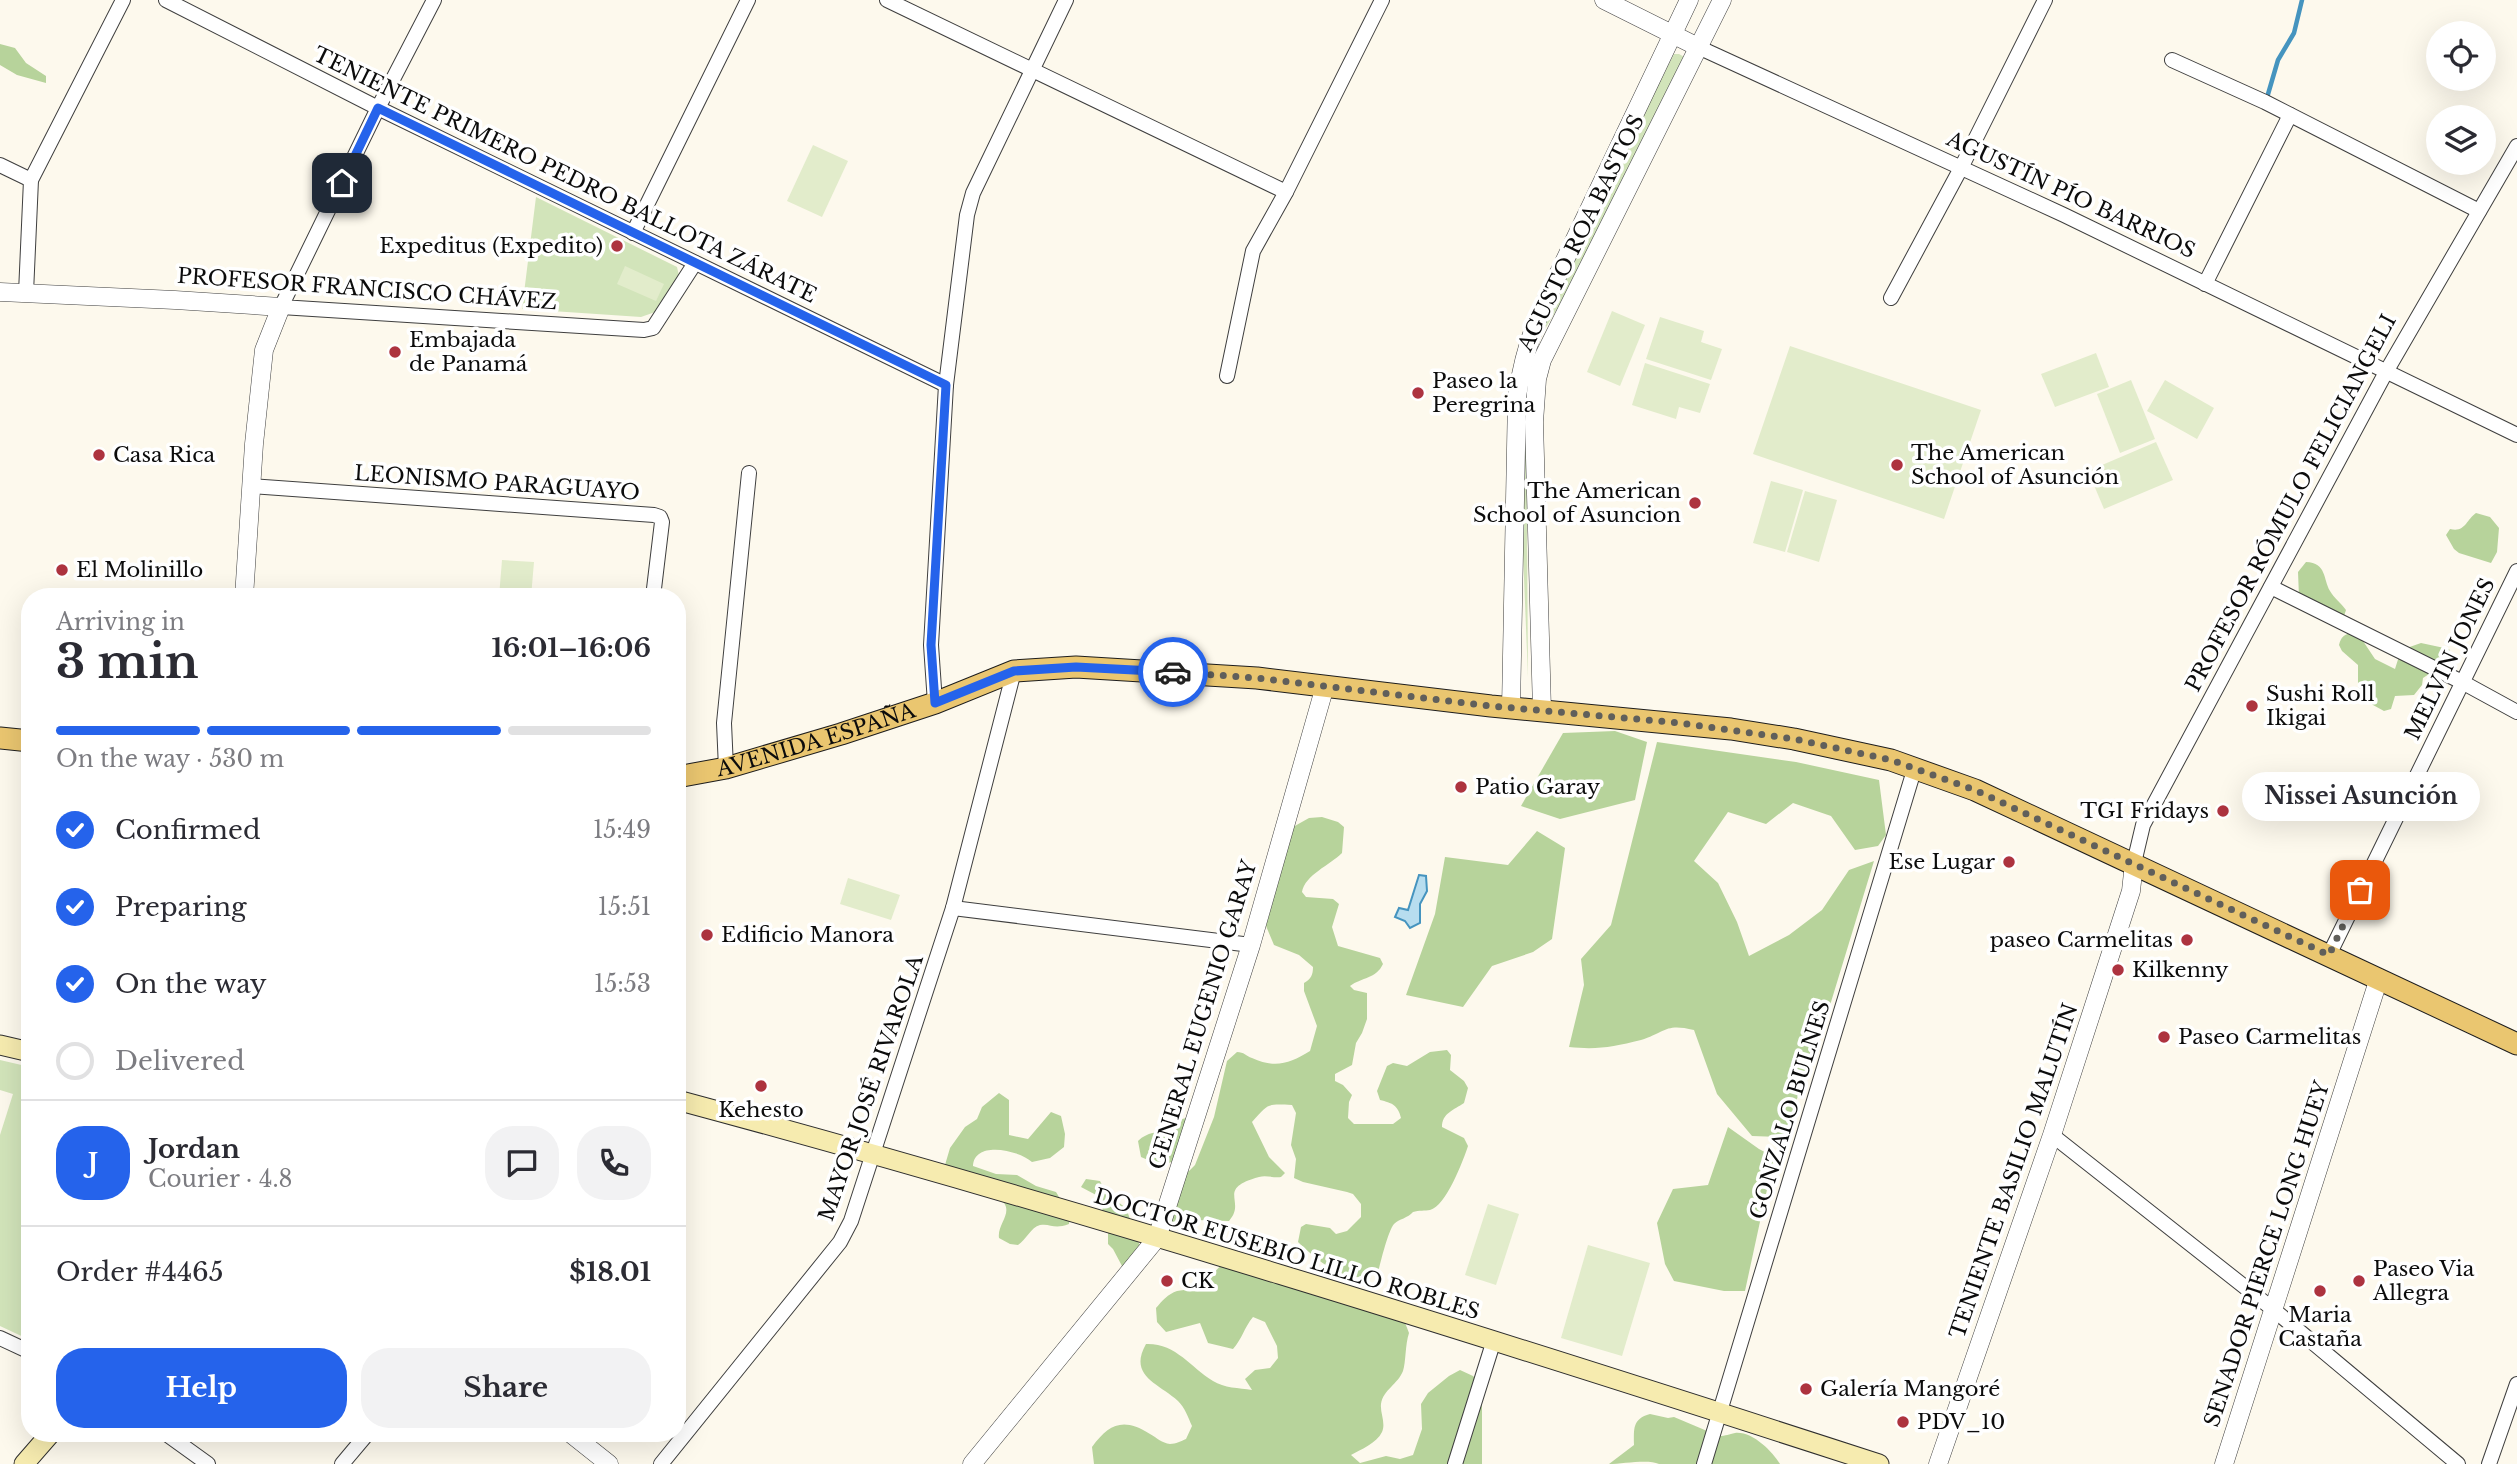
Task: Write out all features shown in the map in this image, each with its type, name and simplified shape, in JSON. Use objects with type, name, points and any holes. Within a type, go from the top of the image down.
[{"type":"main road","name":"AVENIDA ESPAÑA","points":[[686,775],[726,768],[779,753],[935,703],[1014,671],[1076,667],[1257,678],[1769,735],[1838,747],[1915,767],[1975,790],[2517,1044]]},
{"type":"main road","points":[[0,738],[21,740]]},
{"type":"main road","points":[[0,1045],[21,1050]]},
{"type":"main road","name":"DOCTOR EUSEBIO LILLO ROBLES","points":[[686,1103],[874,1153],[1157,1238],[1494,1340],[1879,1464]]},
{"type":"main road","points":[[24,1464],[43,1442]]},
{"type":"street","points":[[26,293],[31,180],[123,0]]},
{"type":"street","name":"TENIENTE PRIMERO PEDRO BALLOTA ZÁRATE","points":[[166,0],[378,108],[946,385]]},
{"type":"street","points":[[245,588],[264,350],[281,307],[434,0]]},
{"type":"street","points":[[634,233],[748,0]]},
{"type":"street","points":[[887,0],[1286,192]]},
{"type":"street","points":[[935,703],[931,645],[946,385],[965,229],[973,193],[1066,0]]},
{"type":"street","points":[[1227,376],[1253,251],[1286,192],[1382,0]]},
{"type":"street","name":"AGUSTÍN PÍO BARRIOS","points":[[1604,0],[1698,47],[2206,284],[2517,435]]},
{"type":"street","name":"AGUSTO ROA BASTOS","points":[[1511,708],[1517,397],[1524,357],[1533,327],[1689,0]]},
{"type":"street","name":"AGUSTO ROA BASTOS","points":[[1542,710],[1534,422],[1537,379],[1550,341],[1722,0]]},
{"type":"street","points":[[1891,298],[1961,169],[2045,0]]},
{"type":"street","points":[[2172,60],[2290,115],[2479,211]]},
{"type":"street","points":[[2206,284],[2290,115]]},
{"type":"street","name":"PROFESOR RÓMULO FELICIANGELI","points":[[2131,891],[2140,831],[2386,372],[2517,146]]},
{"type":"street","points":[[0,165],[31,180]]},
{"type":"street","name":"PROFESOR FRANCISCO CHÁVEZ","points":[[0,292],[175,300],[644,330],[653,328],[695,263]]},
{"type":"street","points":[[726,768],[725,712],[749,473]]},
{"type":"street","name":"LEONISMO PARAGUAYO","points":[[251,486],[654,514],[660,517],[662,522],[654,588]]},
{"type":"street","name":"MELVIN JONES","points":[[2329,955],[2517,571]]},
{"type":"street","points":[[2271,587],[2517,712]]},
{"type":"street","name":"MAYOR JOSÉ RIVAROLA","points":[[686,1433],[840,1242],[850,1221],[953,908],[1014,671]]},
{"type":"street","name":"GENERAL EUGENIO GARAY","points":[[972,1464],[1157,1238],[1251,946],[1325,686]]},
{"type":"street","name":"GONZALO BULNES","points":[[1704,1464],[1915,767]]},
{"type":"street","name":"TENIENTE BASILIO MALUTÍN","points":[[1938,1464],[2052,1135],[2131,891]]},
{"type":"street","points":[[953,908],[1251,946]]},
{"type":"street","name":"SENADOR PIERCE LONG HUEY","points":[[2224,1464],[2379,978]]},
{"type":"street","points":[[2052,1135],[2274,1310],[2458,1464]]},
{"type":"street","points":[[0,1338],[21,1348]]},
{"type":"street","points":[[1455,1464],[1494,1340]]},
{"type":"street","points":[[2489,1464],[2517,1384]]},
{"type":"street","points":[[177,1442],[208,1464]]},
{"type":"street","points":[[342,1464],[360,1442]]},
{"type":"street","points":[[581,1442],[609,1464]]},
{"type":"street","name":"MAYOR JOSÉ RIVAROLA","points":[[661,1464],[679,1442]]},
{"type":"green space","points":[[0,44],[15,48],[26,63],[46,76],[46,83],[17,75],[0,65]]},
{"type":"green space","points":[[1674,54],[1686,58],[1570,287],[1539,335],[1586,227]]},
{"type":"green space","points":[[813,145],[848,161],[822,217],[787,201]]},
{"type":"green space","points":[[536,197],[677,267],[680,280],[658,311],[641,317],[522,309]]},
{"type":"green space","points":[[625,266],[664,284],[656,301],[617,284]]},
{"type":"green space","points":[[1612,311],[1645,325],[1620,386],[1587,372]]},
{"type":"green space","points":[[1660,317],[1704,331],[1701,342],[1722,349],[1711,380],[1646,359]]},
{"type":"green space","points":[[1790,346],[1981,410],[1944,519],[1753,454]]},
{"type":"green space","points":[[2096,353],[2109,387],[2055,407],[2041,374]]},
{"type":"green space","points":[[1645,363],[1710,384],[1700,413],[1679,407],[1676,419],[1632,405]]},
{"type":"green space","points":[[2131,380],[2155,439],[2120,453],[2097,394]]},
{"type":"green space","points":[[2165,380],[2214,408],[2197,439],[2147,411]]},
{"type":"green space","points":[[1521,388],[1526,388],[1528,677],[1523,553]]},
{"type":"green space","points":[[2156,442],[2173,480],[2104,509],[2088,471]]},
{"type":"green space","points":[[1771,481],[1803,490],[1785,552],[1753,543]]},
{"type":"green space","points":[[1805,491],[1837,500],[1819,562],[1787,552]]},
{"type":"green space","points":[[2476,513],[2490,517],[2499,528],[2497,552],[2491,563],[2459,553],[2446,535],[2450,529],[2462,528]]},
{"type":"green space","points":[[502,560],[534,562],[532,588],[500,588]]},
{"type":"green space","points":[[2306,562],[2321,568],[2330,591],[2346,610],[2344,616],[2299,597],[2298,572]]},
{"type":"green space","points":[[2352,633],[2363,641],[2375,659],[2395,669],[2401,650],[2421,643],[2449,649],[2452,655],[2435,673],[2423,678],[2422,685],[2414,695],[2395,696],[2391,709],[2384,711],[2358,691],[2358,665],[2339,645],[2343,636]]},
{"type":"green space","points":[[1615,731],[1647,742],[1635,800],[1560,819],[1521,806],[1563,733]]},
{"type":"green space","points":[[1657,742],[1796,762],[1879,780],[1886,835],[1878,846],[1855,850],[1831,816],[1793,803],[1766,824],[1728,812],[1694,861],[1718,883],[1737,922],[1749,956],[1789,935],[1822,910],[1849,870],[1874,861],[1824,1025],[1783,1137],[1752,1136],[1717,1094],[1694,1030],[1677,1027],[1622,1044],[1569,1047],[1584,985],[1581,959],[1611,925]]},
{"type":"green space","points":[[1322,817],[1344,827],[1342,853],[1313,875],[1302,892],[1306,897],[1333,899],[1339,904],[1332,927],[1338,946],[1380,958],[1383,964],[1373,975],[1350,986],[1354,990],[1367,993],[1367,1019],[1356,1043],[1352,1065],[1335,1074],[1335,1081],[1352,1095],[1348,1118],[1354,1124],[1393,1124],[1401,1118],[1394,1105],[1380,1100],[1377,1091],[1387,1066],[1393,1063],[1407,1066],[1430,1052],[1447,1050],[1451,1055],[1450,1070],[1464,1081],[1468,1088],[1464,1103],[1449,1112],[1442,1127],[1464,1138],[1468,1146],[1453,1182],[1436,1207],[1413,1212],[1394,1224],[1378,1273],[1367,1277],[1345,1275],[1335,1270],[1298,1242],[1301,1227],[1306,1224],[1330,1228],[1336,1234],[1347,1231],[1361,1217],[1361,1204],[1353,1194],[1294,1178],[1296,1159],[1291,1145],[1296,1113],[1292,1105],[1269,1106],[1252,1122],[1269,1157],[1285,1173],[1281,1177],[1259,1177],[1238,1186],[1234,1196],[1234,1214],[1229,1221],[1195,1220],[1171,1225],[1161,1224],[1168,1191],[1166,1179],[1189,1171],[1195,1165],[1214,1117],[1227,1061],[1237,1052],[1276,1064],[1296,1059],[1310,1051],[1317,1026],[1304,991],[1304,983],[1311,976],[1313,967],[1299,955],[1274,945],[1266,926],[1293,827],[1309,818]]},
{"type":"green space","points":[[1537,831],[1565,848],[1552,939],[1533,952],[1492,966],[1463,1007],[1406,995],[1435,914],[1445,857],[1508,865]]},
{"type":"green space","points":[[848,878],[900,895],[891,920],[840,904]]},
{"type":"green space","points":[[0,1060],[21,1065],[21,1336],[0,1326],[0,1135],[13,1094],[0,1090]]},
{"type":"green space","points":[[999,1093],[1009,1100],[1009,1135],[1028,1139],[1051,1112],[1061,1116],[1065,1134],[1064,1147],[1050,1158],[1032,1162],[1008,1151],[989,1150],[975,1158],[973,1166],[996,1174],[1017,1175],[1036,1186],[1056,1192],[1070,1215],[1069,1224],[1037,1226],[1018,1245],[999,1238],[1006,1211],[1004,1203],[947,1169],[945,1165],[950,1148],[965,1127],[977,1119],[982,1107]]},
{"type":"green space","points":[[1187,1118],[1176,1160],[1154,1169],[1148,1160],[1141,1157],[1138,1141],[1148,1134],[1160,1133],[1177,1120]]},
{"type":"green space","points":[[1728,1127],[1774,1157],[1745,1291],[1724,1291],[1674,1281],[1665,1264],[1657,1223],[1673,1189],[1708,1185]]},
{"type":"green space","points":[[1086,1179],[1100,1181],[1106,1193],[1126,1208],[1141,1249],[1126,1266],[1122,1266],[1108,1244],[1108,1229],[1102,1216],[1103,1202],[1098,1196],[1081,1187]]},
{"type":"green space","points":[[1488,1204],[1519,1214],[1496,1285],[1465,1275]]},
{"type":"green space","points":[[1588,1245],[1650,1263],[1622,1356],[1561,1338]]},
{"type":"green space","points":[[1223,1264],[1404,1320],[1409,1333],[1403,1371],[1382,1399],[1383,1425],[1380,1436],[1351,1455],[1360,1463],[1386,1456],[1400,1459],[1413,1455],[1422,1429],[1421,1404],[1428,1393],[1460,1370],[1473,1376],[1482,1385],[1482,1464],[1094,1464],[1092,1447],[1111,1428],[1132,1426],[1170,1444],[1186,1439],[1192,1426],[1180,1404],[1143,1371],[1141,1355],[1146,1344],[1166,1347],[1217,1383],[1252,1390],[1245,1379],[1255,1370],[1270,1368],[1278,1358],[1277,1346],[1265,1322],[1253,1317],[1233,1349],[1208,1343],[1200,1323],[1166,1332],[1157,1322],[1156,1308],[1165,1298],[1177,1291],[1201,1286]]},
{"type":"green space","points":[[1650,1414],[1674,1417],[1719,1436],[1735,1433],[1748,1435],[1767,1448],[1780,1464],[1609,1464],[1634,1445],[1637,1422]]},
{"type":"water","points":[[1419,875],[1426,876],[1427,891],[1420,904],[1420,923],[1410,928],[1405,921],[1395,917],[1399,908],[1408,910]]},
{"type":"waterway","points":[[2266,101],[2278,60],[2294,33],[2302,0]]},
{"type":"way so far","points":[[1173,672],[1257,678],[1491,706],[1680,723],[1838,747],[1915,767],[1975,790],[2329,955],[2360,890]]},
{"type":"place","name":"Expeditus (Expedito)","points":[[617,246]]},
{"type":"place","name":"Embajada de Panamá","points":[[395,352]]},
{"type":"place","name":"Paseo la Peregrina","points":[[1418,393]]},
{"type":"place","name":"Casa Rica","points":[[99,455]]},
{"type":"place","name":"The American School of Asunción","points":[[1897,465]]},
{"type":"place","name":"The American School of Asuncion","points":[[1695,503]]},
{"type":"place","name":"El Molinillo","points":[[62,570]]},
{"type":"place","name":"Sushi Roll Ikigai","points":[[2252,706]]},
{"type":"place","name":"Patio Garay","points":[[1461,787]]},
{"type":"place","name":"TGI Fridays","points":[[2223,811]]},
{"type":"place","name":"Ese Lugar","points":[[2009,862]]},
{"type":"place","name":"Nissei Asunción","points":[[2360,890]]},
{"type":"place","name":"Edificio Manora","points":[[707,935]]},
{"type":"place","name":"paseo Carmelitas","points":[[2187,940]]},
{"type":"place","name":"Kilkenny","points":[[2118,970]]},
{"type":"place","name":"Paseo Carmelitas","points":[[2164,1037]]},
{"type":"place","name":"Kehesto","points":[[761,1086]]},
{"type":"place","name":"CK","points":[[1167,1281]]},
{"type":"place","name":"Paseo Via Allegra","points":[[2359,1281]]},
{"type":"place","name":"Maria Castaña","points":[[2320,1291]]},
{"type":"place","name":"Galería Mangoré","points":[[1806,1389]]},
{"type":"place","name":"PDV_10","points":[[1903,1422]]},
{"type":"route","points":[[342,183],[378,108],[946,385],[931,645],[935,703],[1014,671],[1076,667],[1173,672]]}]
